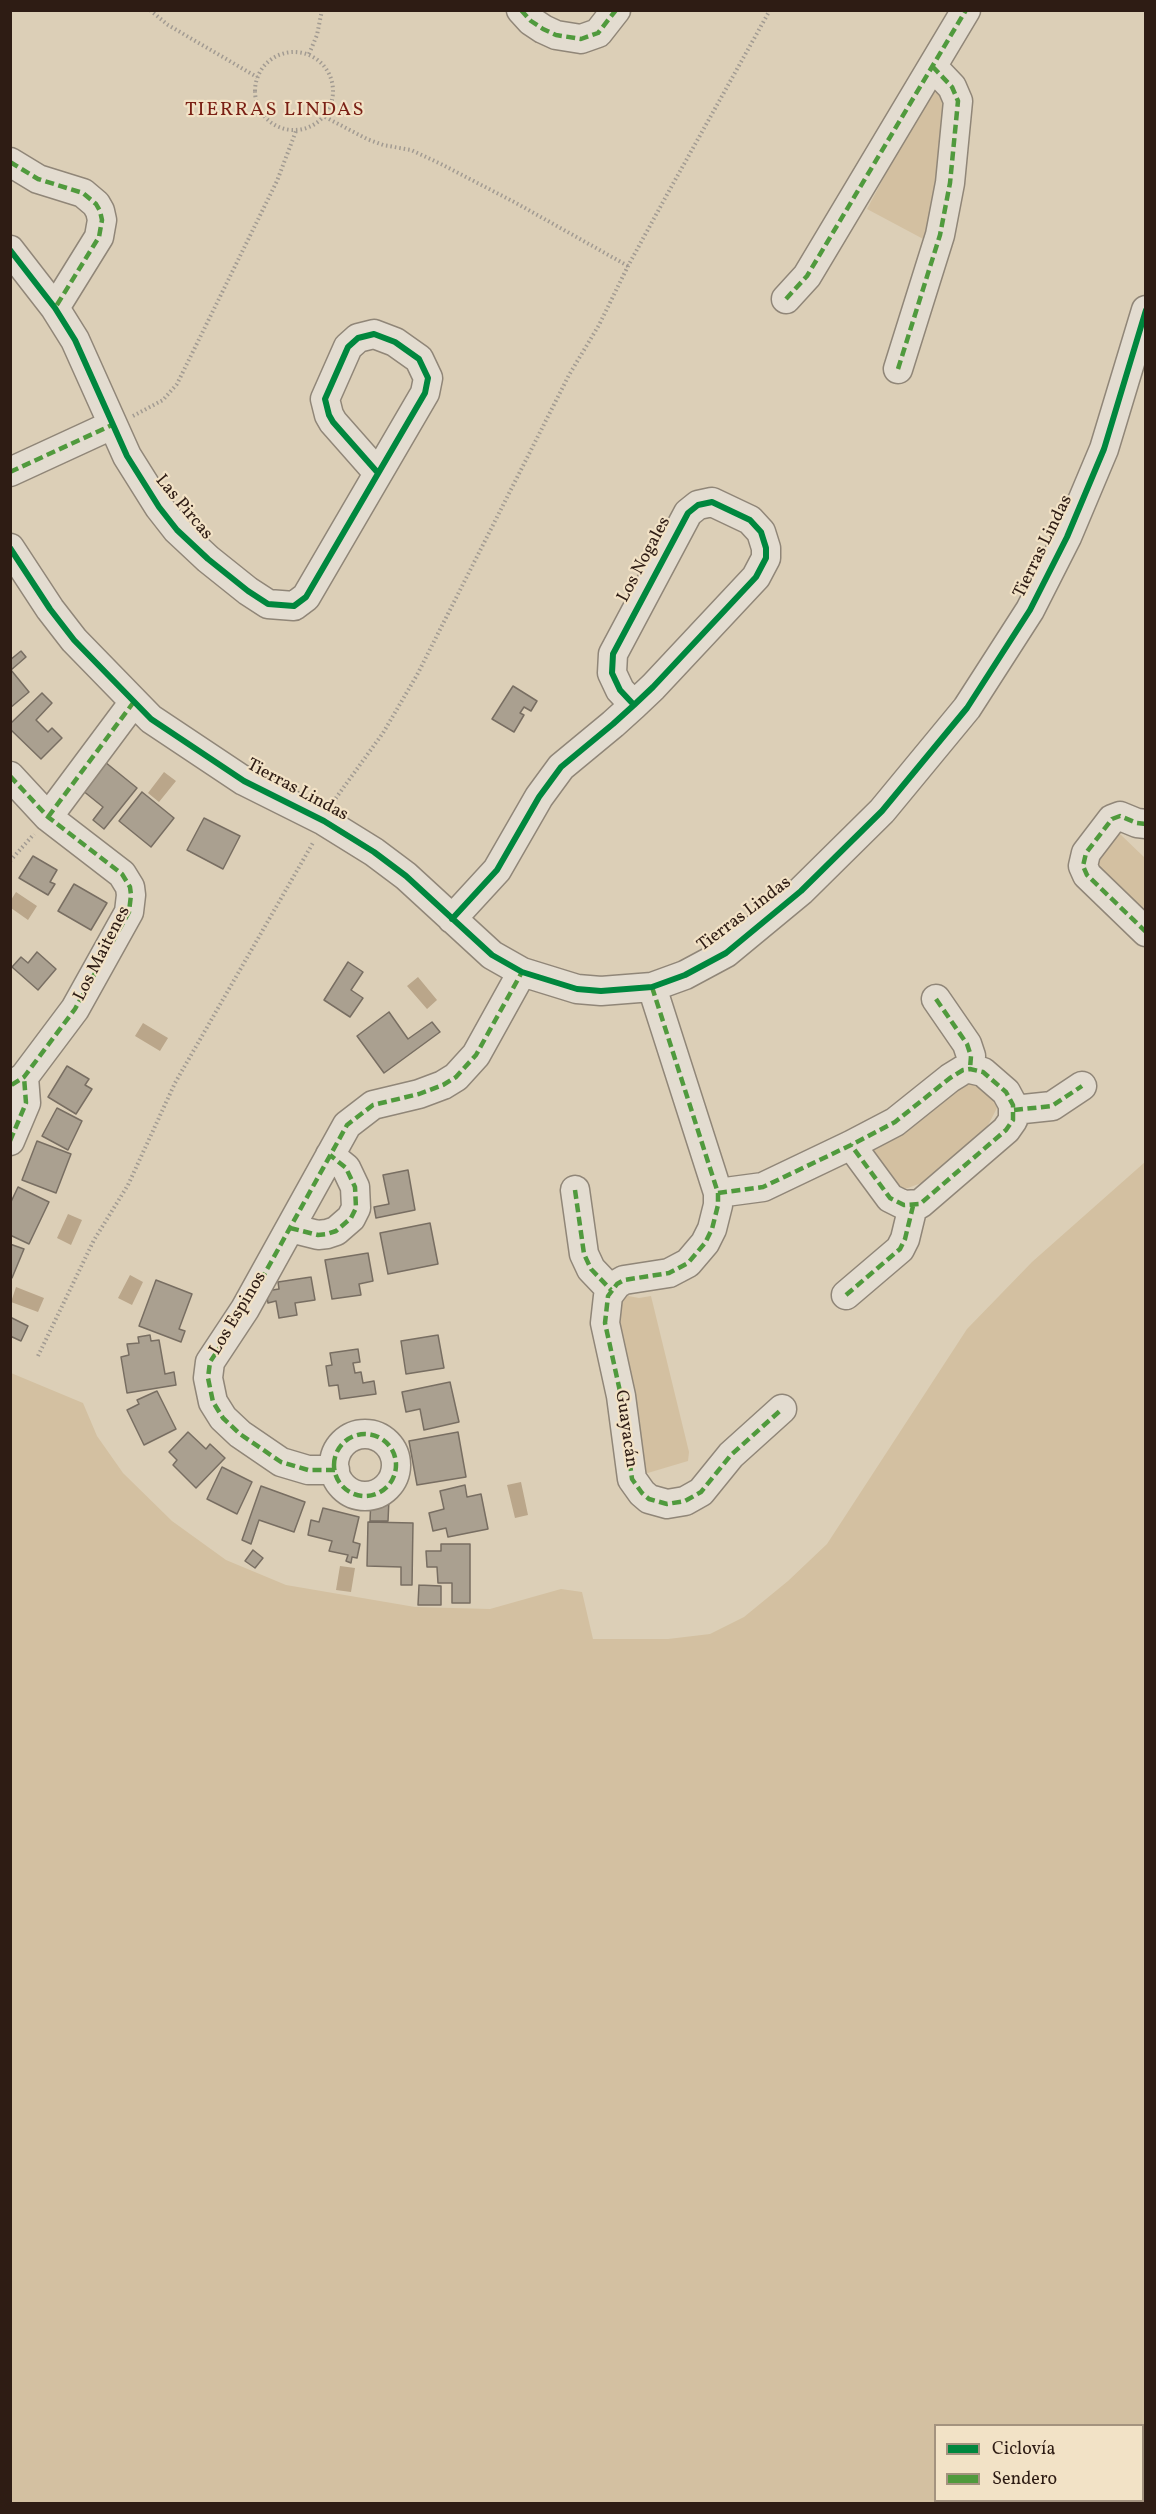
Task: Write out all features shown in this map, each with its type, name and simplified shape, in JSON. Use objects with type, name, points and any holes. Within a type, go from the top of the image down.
[{"type":"street","points":[[521,10],[543,29],[564,37],[581,39],[598,33],[616,10]]},
{"type":"street","points":[[786,299],[807,276],[966,10]]},
{"type":"street","points":[[898,369],[939,235],[950,183],[958,101],[952,87],[933,67]]},
{"type":"street","points":[[10,162],[38,179],[83,193],[96,204],[100,211],[102,220],[99,237],[55,308]]},
{"type":"street","name":"Las Pircas","points":[[10,250],[55,308],[89,368],[112,425],[142,483],[177,530],[208,559],[268,604],[294,606],[306,597],[425,393],[428,378],[423,364],[407,349],[374,334],[358,338],[348,347],[325,399],[333,422],[378,473]]},
{"type":"street","name":"Tierras Lindas","points":[[10,548],[50,609],[74,640],[133,703],[160,726],[244,781],[324,821],[374,852],[406,876],[492,955],[522,972],[558,984],[601,991],[652,987],[685,975],[726,952],[801,891],[882,811],[967,708],[1030,610],[1067,537],[1104,449],[1144,324]]},
{"type":"street","points":[[10,472],[112,425]]},
{"type":"street","name":"Los Nogales","points":[[452,919],[497,870],[549,781],[573,755],[634,705],[761,569],[766,558],[765,540],[750,520],[712,502],[698,505],[687,513],[613,654],[612,673],[620,690],[634,705]]},
{"type":"street","points":[[48,817],[133,703]]},
{"type":"street","name":"Los Maitenes","points":[[10,776],[48,817],[122,874],[130,887],[131,904],[129,912],[75,1009],[17,1082],[26,1103],[10,1141]]},
{"type":"street","points":[[1146,824],[1116,816],[1108,822],[1086,853],[1083,862],[1088,875],[1146,933]]},
{"type":"street","name":"Los Espinos","points":[[335,1470],[321,1471],[296,1467],[281,1461],[253,1444],[223,1418],[213,1402],[208,1387],[208,1370],[213,1355],[245,1308],[347,1125],[363,1111],[384,1101],[431,1090],[456,1077],[476,1055],[522,972]]},
{"type":"street","points":[[575,1190],[584,1254],[591,1269],[611,1290],[624,1280],[669,1273],[688,1263],[705,1243],[712,1229],[718,1205],[718,1193],[652,987]]},
{"type":"street","points":[[936,999],[968,1044],[971,1056],[970,1069]]},
{"type":"street","points":[[718,1193],[763,1187],[851,1145],[895,1122],[950,1078],[970,1069],[983,1072],[1006,1092],[1012,1101],[1013,1120],[1006,1130],[927,1200],[913,1206],[904,1205],[890,1198],[851,1145]]},
{"type":"street","points":[[1014,1110],[1052,1106],[1082,1086]]},
{"type":"street","points":[[290,1228],[318,1235],[327,1234],[336,1231],[351,1218],[356,1208],[355,1187],[346,1168],[330,1155]]},
{"type":"street","points":[[846,1295],[900,1249],[905,1239],[913,1206]]},
{"type":"street","name":"Guayacán","points":[[611,1290],[606,1304],[605,1323],[625,1416],[630,1472],[636,1486],[649,1499],[668,1504],[692,1498],[708,1484],[731,1455],[782,1409]]},
{"type":"path","points":[[150,10],[168,25],[256,77]]},
{"type":"path","points":[[332,804],[383,733],[417,675],[569,375],[599,325],[628,266],[771,10]]},
{"type":"path","points":[[309,54],[323,12]]},
{"type":"path","points":[[297,51],[309,54],[321,62],[330,75],[334,89],[332,104],[325,117],[307,129],[296,131],[283,129],[271,123],[262,114],[255,96],[256,77],[263,66],[278,55],[297,51]]},
{"type":"path","points":[[325,117],[367,139],[383,145],[411,150],[441,164],[628,266]]},
{"type":"path","points":[[112,425],[154,406],[170,394],[177,384],[277,181],[296,131]]},
{"type":"path","points":[[10,861],[48,817]]},
{"type":"path","points":[[38,1356],[94,1240],[128,1185],[175,1083],[315,841]]},
{"type":"shaded area","points":[[939,92],[949,108],[927,241],[867,209],[924,102],[931,93]]},
{"type":"shaded area","points":[[164,772],[176,781],[159,802],[148,793]]},
{"type":"shaded area","points":[[1120,834],[1145,858],[1145,918],[1090,866],[1098,848]]},
{"type":"shaded area","points":[[16,892],[37,906],[28,920],[11,908],[11,900]]},
{"type":"shaded area","points":[[418,977],[437,1000],[427,1009],[407,986]]},
{"type":"shaded area","points":[[143,1023],[168,1038],[160,1051],[135,1036]]},
{"type":"shaded area","points":[[970,1078],[993,1093],[997,1108],[983,1135],[943,1175],[897,1192],[870,1150]]},
{"type":"shaded area","points":[[1145,1162],[1145,2503],[11,2503],[11,1373],[83,1403],[97,1436],[123,1473],[172,1521],[226,1560],[286,1585],[415,1607],[490,1609],[561,1589],[582,1592],[593,1639],[668,1639],[710,1634],[744,1617],[788,1581],[827,1544],[967,1329],[1032,1262]]},
{"type":"shaded area","points":[[68,1214],[82,1220],[71,1245],[57,1238]]},
{"type":"shaded area","points":[[130,1275],[143,1282],[132,1305],[118,1298]]},
{"type":"shaded area","points":[[16,1287],[44,1298],[38,1312],[11,1302]]},
{"type":"shaded area","points":[[623,1295],[639,1298],[651,1296],[689,1452],[688,1461],[641,1475],[615,1307]]},
{"type":"shaded area","points":[[521,1482],[528,1515],[515,1518],[507,1485]]},
{"type":"shaded area","points":[[340,1566],[355,1568],[351,1592],[336,1590]]},
{"type":"building","points":[[21,651],[26,657],[11,670],[29,692],[10,708],[10,660]]},
{"type":"building","points":[[513,686],[537,701],[531,711],[524,707],[520,713],[524,715],[514,732],[492,719]]},
{"type":"building","points":[[42,693],[52,703],[36,720],[48,732],[52,728],[62,738],[41,759],[10,729],[10,724]]},
{"type":"building","points":[[105,762],[137,788],[104,829],[93,820],[103,807],[82,790]]},
{"type":"building","points":[[142,792],[174,818],[151,847],[119,821]]},
{"type":"building","points":[[204,818],[240,836],[223,869],[187,850]]},
{"type":"building","points":[[33,856],[57,870],[50,882],[55,884],[48,895],[19,878]]},
{"type":"building","points":[[74,884],[107,903],[91,930],[58,911]]},
{"type":"building","points":[[37,952],[56,969],[38,990],[12,967],[21,957],[28,963]]},
{"type":"building","points":[[348,962],[363,972],[351,990],[363,998],[350,1017],[324,1000]]},
{"type":"building","points":[[389,1012],[408,1039],[432,1022],[440,1032],[384,1073],[357,1036]]},
{"type":"building","points":[[67,1066],[89,1079],[85,1085],[92,1089],[76,1114],[48,1097]]},
{"type":"building","points":[[57,1108],[82,1121],[68,1150],[42,1136]]},
{"type":"building","points":[[37,1141],[71,1154],[56,1193],[22,1180]]},
{"type":"building","points":[[408,1170],[415,1210],[376,1218],[374,1207],[389,1204],[383,1175]]},
{"type":"building","points":[[18,1187],[49,1202],[29,1244],[10,1235],[10,1204]]},
{"type":"building","points":[[430,1223],[438,1264],[388,1274],[380,1233]]},
{"type":"building","points":[[10,1244],[24,1249],[12,1278],[10,1278]]},
{"type":"building","points":[[368,1253],[373,1281],[359,1284],[361,1295],[332,1299],[325,1260]]},
{"type":"building","points":[[311,1277],[315,1300],[295,1303],[297,1315],[279,1318],[276,1301],[268,1303],[266,1291],[279,1289],[278,1282]]},
{"type":"building","points":[[156,1280],[192,1294],[179,1329],[185,1331],[181,1342],[139,1326]]},
{"type":"building","points":[[10,1317],[28,1326],[21,1341],[10,1336]]},
{"type":"building","points":[[150,1335],[151,1341],[159,1340],[165,1374],[174,1372],[176,1385],[127,1393],[121,1357],[129,1355],[127,1344],[139,1343],[138,1337]]},
{"type":"building","points":[[438,1335],[444,1368],[406,1374],[401,1341]]},
{"type":"building","points":[[358,1349],[360,1362],[353,1363],[355,1373],[361,1372],[363,1383],[374,1381],[376,1394],[340,1399],[338,1385],[329,1386],[326,1366],[332,1365],[330,1353]]},
{"type":"building","points":[[450,1382],[459,1422],[424,1430],[420,1409],[406,1412],[402,1392]]},
{"type":"building","points":[[157,1391],[176,1429],[144,1445],[127,1410],[139,1404],[137,1400]]},
{"type":"building","points":[[188,1432],[206,1449],[210,1444],[225,1458],[196,1488],[173,1465],[177,1460],[169,1452]]},
{"type":"building","points":[[458,1432],[466,1477],[417,1485],[409,1441]]},
{"type":"building","points":[[222,1467],[252,1482],[237,1514],[207,1499]]},
{"type":"building","points":[[465,1485],[467,1497],[481,1494],[488,1529],[448,1537],[446,1528],[433,1531],[429,1513],[444,1509],[440,1491]]},
{"type":"building","points":[[261,1486],[305,1502],[294,1532],[259,1520],[251,1544],[242,1540]]},
{"type":"building","points":[[371,1498],[389,1499],[388,1521],[370,1521]]},
{"type":"building","points":[[323,1508],[359,1517],[353,1542],[360,1544],[357,1558],[352,1557],[351,1563],[346,1561],[348,1555],[329,1551],[332,1541],[308,1535],[311,1520],[319,1522]]},
{"type":"building","points":[[368,1522],[413,1523],[412,1585],[401,1585],[401,1567],[367,1566]]},
{"type":"building","points":[[441,1544],[470,1544],[470,1603],[452,1603],[452,1583],[438,1583],[437,1567],[427,1567],[426,1551],[441,1551]]},
{"type":"building","points":[[253,1550],[263,1558],[255,1568],[245,1561]]},
{"type":"building","points":[[419,1585],[441,1586],[441,1605],[418,1605]]},
{"type":"marked path","points":[[521,10],[543,29],[556,35],[581,39],[598,33],[616,10]]},
{"type":"marked path","points":[[786,299],[807,276],[966,10]]},
{"type":"marked path","points":[[898,369],[940,235],[950,183],[958,101],[952,87],[933,67]]},
{"type":"marked path","points":[[10,162],[38,179],[83,193],[96,204],[100,211],[102,220],[99,237],[55,308]]},
{"type":"marked path","points":[[10,472],[112,425]]},
{"type":"marked path","points":[[48,817],[133,703]]},
{"type":"marked path","points":[[10,776],[48,817],[122,874],[130,887],[131,895],[129,912],[75,1009],[24,1077],[10,1086]]},
{"type":"marked path","points":[[1146,824],[1120,816],[1112,819],[1086,853],[1083,866],[1087,875],[1146,932]]},
{"type":"marked path","points":[[335,1470],[308,1470],[281,1462],[240,1434],[223,1418],[213,1402],[208,1378],[210,1362],[245,1309],[347,1125],[373,1105],[419,1094],[443,1085],[456,1077],[476,1055],[522,972]]},
{"type":"marked path","points":[[652,987],[718,1193],[718,1205],[712,1229],[705,1243],[688,1263],[669,1273],[624,1280],[617,1284],[608,1296],[605,1323],[621,1396],[632,1479],[649,1499],[667,1504],[685,1501],[701,1492],[731,1455],[782,1409]]},
{"type":"marked path","points":[[936,999],[967,1044],[971,1056],[970,1069]]},
{"type":"marked path","points":[[718,1193],[763,1187],[851,1145],[895,1122],[963,1070],[983,1072],[1006,1092],[1013,1105],[1013,1120],[1006,1130],[920,1204],[904,1205],[890,1198],[851,1145]]},
{"type":"marked path","points":[[10,1141],[26,1103],[24,1077]]},
{"type":"marked path","points":[[1014,1110],[1052,1106],[1082,1086]]},
{"type":"marked path","points":[[290,1228],[318,1235],[327,1234],[336,1231],[351,1218],[356,1208],[355,1187],[346,1168],[330,1155]]},
{"type":"marked path","points":[[575,1190],[584,1254],[591,1269],[611,1290]]},
{"type":"marked path","points":[[846,1295],[900,1249],[905,1239],[913,1206]]},
{"type":"marked path","points":[[365,1434],[377,1436],[387,1443],[394,1453],[396,1465],[394,1477],[387,1487],[377,1494],[365,1496],[353,1494],[343,1487],[336,1477],[334,1465],[336,1453],[343,1443],[353,1436],[365,1434]]},
{"type":"cycle path","points":[[10,250],[55,308],[75,340],[127,456],[159,507],[177,530],[208,559],[268,604],[294,606],[306,597],[425,393],[428,378],[419,359],[395,342],[374,334],[358,338],[348,347],[325,399],[333,422],[378,473]]},
{"type":"cycle path","points":[[10,548],[50,609],[74,640],[151,719],[244,781],[324,821],[374,852],[406,876],[492,955],[522,972],[577,989],[601,991],[652,987],[685,975],[726,953],[801,891],[882,811],[967,708],[1030,610],[1067,537],[1104,449],[1146,310]]},
{"type":"cycle path","points":[[452,919],[497,870],[539,797],[561,767],[613,724],[634,705],[653,687],[756,577],[766,558],[766,548],[761,532],[750,520],[712,502],[698,505],[688,513],[613,654],[612,673],[620,690],[634,705]]},
{"type":"district","name":"TIERRAS LINDAS","points":[[275,111]]}]
